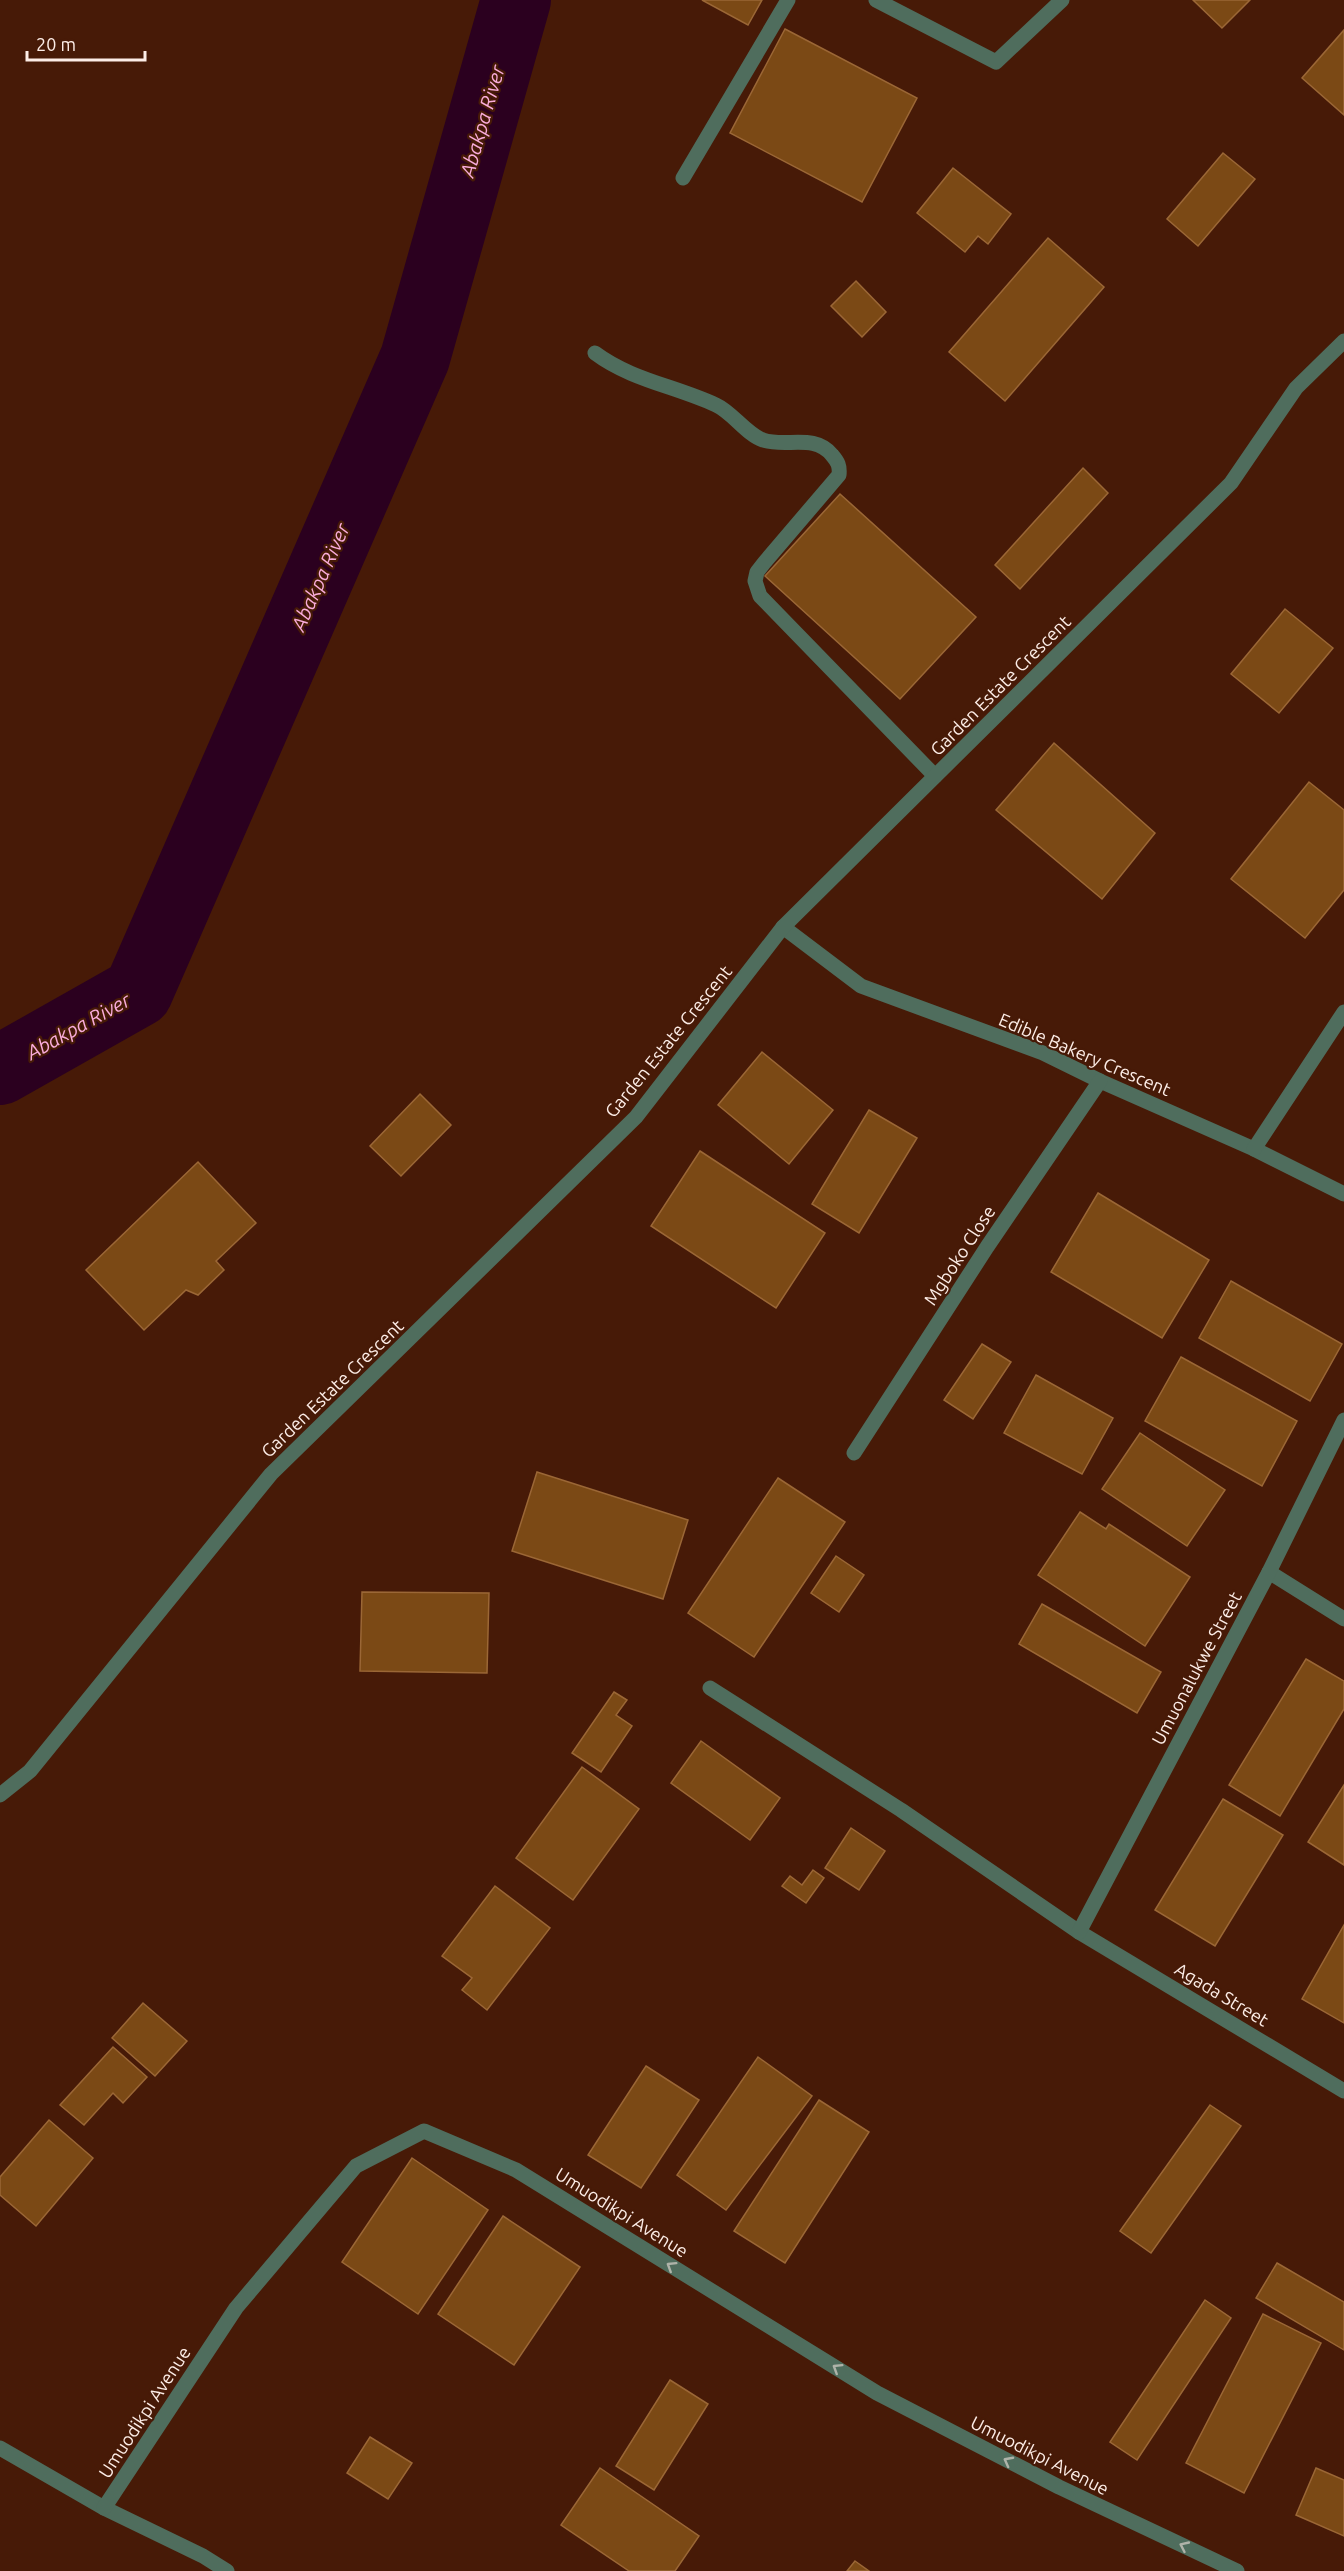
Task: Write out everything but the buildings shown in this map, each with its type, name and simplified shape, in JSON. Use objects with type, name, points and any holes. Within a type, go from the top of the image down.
[{"type":"street","points":[[683,178],[788,0]]},
{"type":"street","points":[[876,0],[996,62],[1062,0]]},
{"type":"street","name":"Garden Estate Crescent","points":[[0,1795],[30,1771],[271,1474],[636,1117],[783,927],[1231,483],[1296,388],[1344,341]]},
{"type":"street","points":[[595,353],[613,367],[718,405],[763,440],[817,443],[833,456],[840,468],[839,475],[764,563],[757,572],[755,581],[760,596],[793,632],[935,776]]},
{"type":"street","name":"Edible Bakery Crescent","points":[[783,927],[861,986],[1043,1053],[1100,1081],[1254,1149],[1344,1194]]},
{"type":"street","points":[[1254,1149],[1344,1012]]},
{"type":"street","name":"Mgboko Close","points":[[854,1453],[987,1247],[1100,1081]]},
{"type":"street","name":"Umuonalukwe Street","points":[[1079,1932],[1269,1572],[1344,1420]]},
{"type":"street","points":[[1269,1572],[1344,1619]]},
{"type":"street","name":"Agada Street","points":[[710,1689],[901,1810],[1079,1932],[1344,2091]]},
{"type":"street","name":"Umuodikpi Avenue","points":[[104,2508],[236,2308],[356,2166],[424,2131],[516,2170],[877,2393],[1059,2487],[1237,2571]]},
{"type":"street","points":[[0,2448],[104,2508],[202,2556],[227,2571]]},
{"type":"waterway","name":"Abakpa River","points":[[0,1070],[138,992],[415,358],[516,0]]}]
